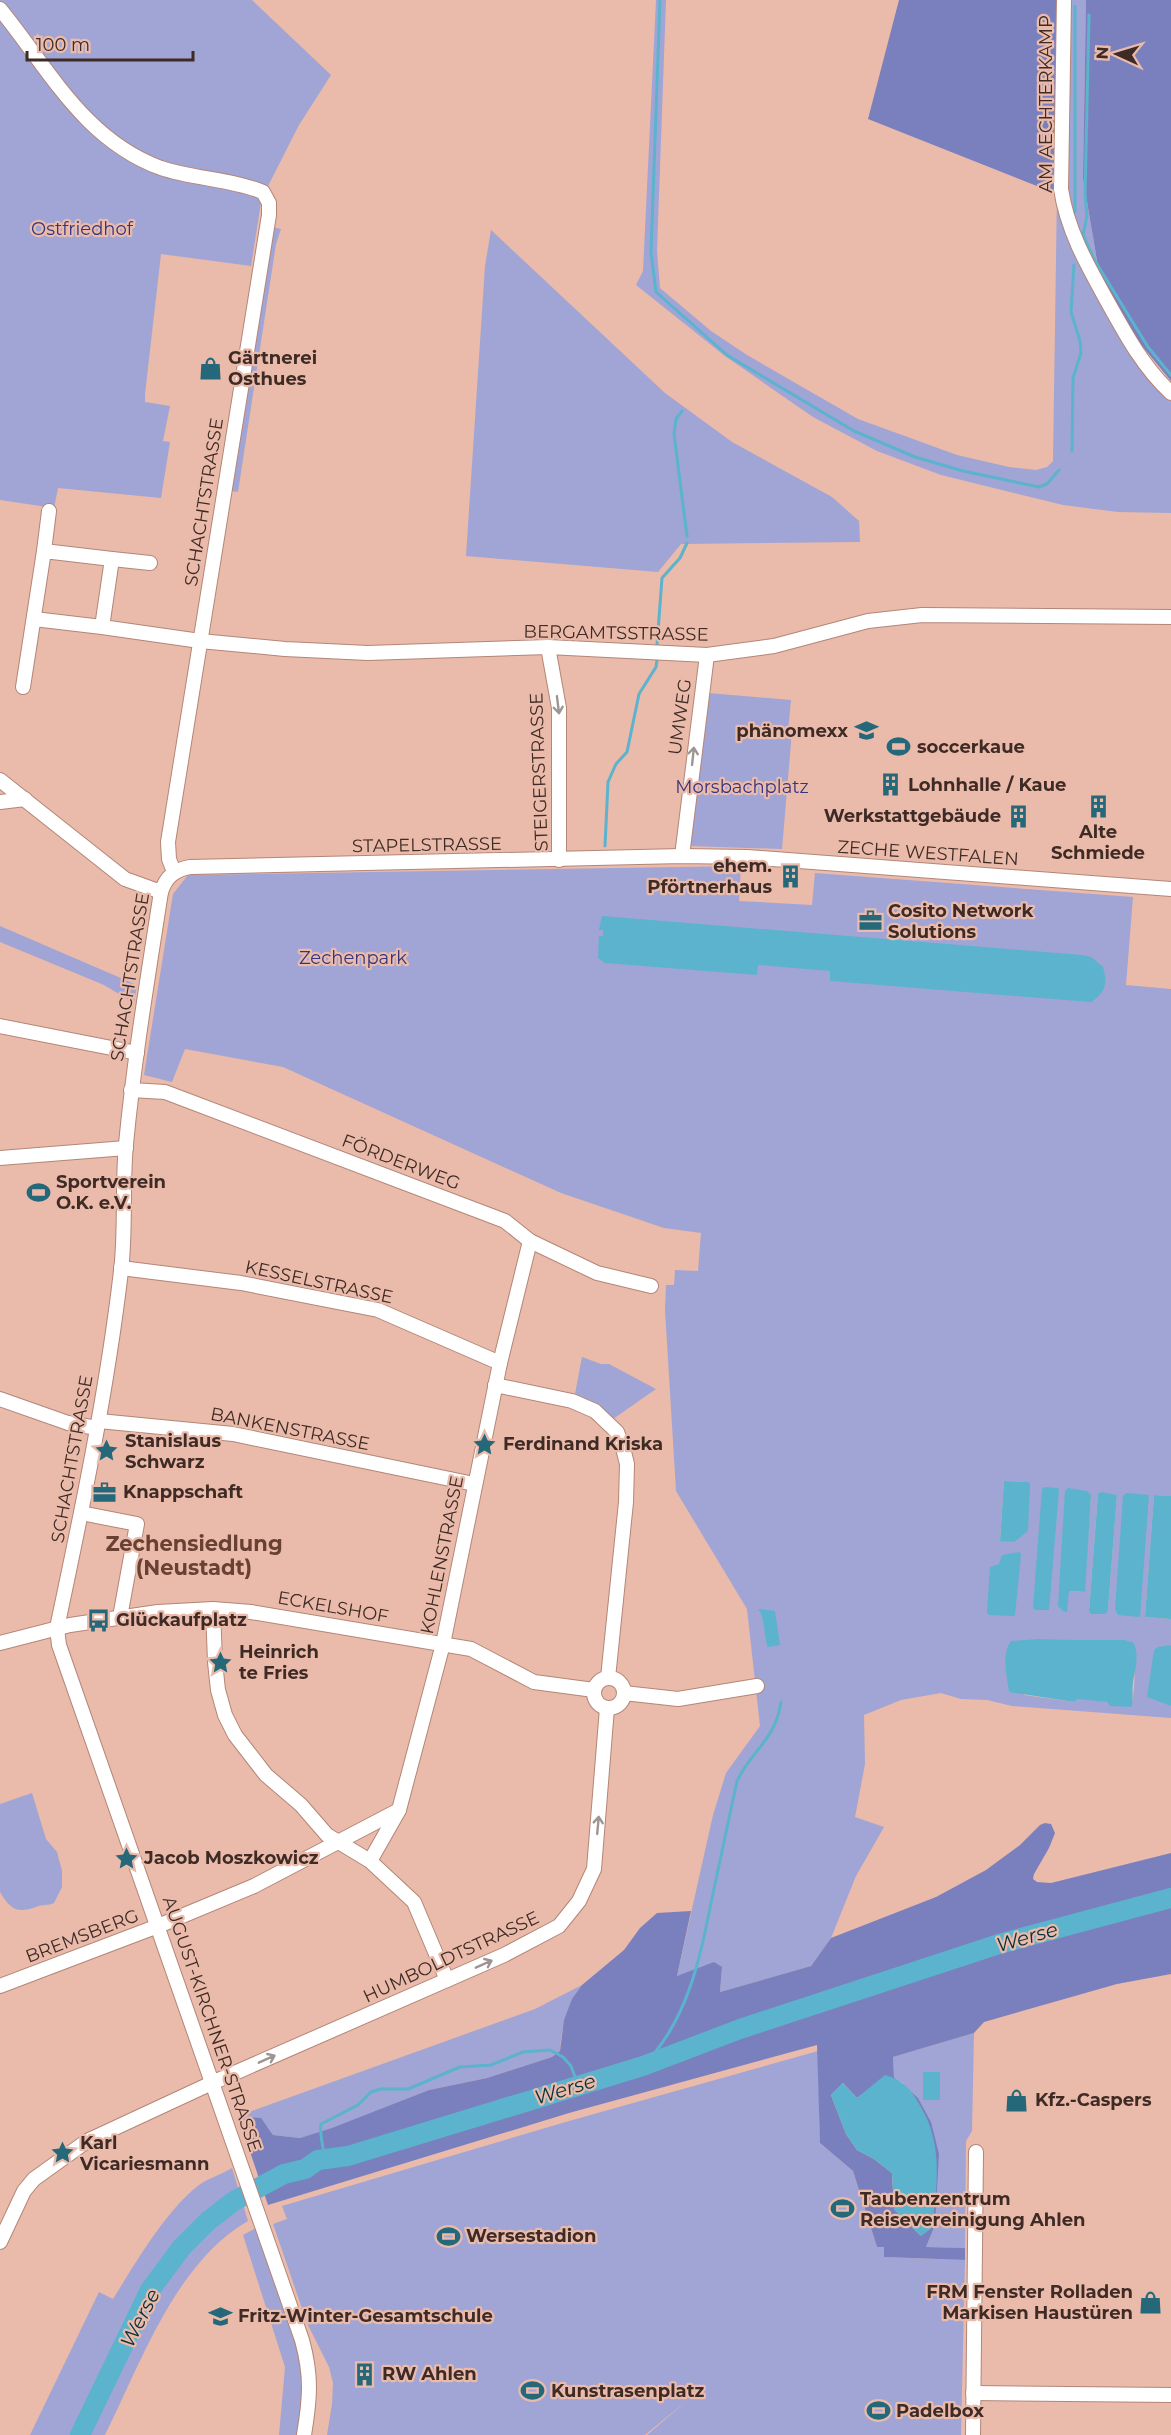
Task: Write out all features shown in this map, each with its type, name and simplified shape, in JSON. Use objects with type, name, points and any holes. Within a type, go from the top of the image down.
[{"type":"street","name":"AM AECHTERKAMP","points":[[1064,0],[1061,189],[1066,216],[1076,243],[1133,350],[1171,393]]},
{"type":"street","name":"SCHACHTSTRASSE","points":[[0,9],[64,95],[89,123],[116,145],[143,160],[168,170],[259,191],[266,195],[269,203],[269,215],[168,842],[169,859],[174,872],[164,883],[160,892],[136,1053],[126,1148],[121,1268],[98,1425],[57,1628]]},
{"type":"street","points":[[23,687],[49,511]]},
{"type":"street","points":[[44,551],[150,563]]},
{"type":"street","points":[[102,627],[112,559]]},
{"type":"street","name":"BERGAMTSSTRASSE","points":[[34,619],[200,641],[368,653],[548,647],[707,655],[774,646],[832,629],[895,617],[922,615],[1171,616]]},
{"type":"street","name":"STEIGERSTRASSE","points":[[548,647],[559,708],[559,860]]},
{"type":"street","name":"UMWEG","points":[[682,856],[707,655]]},
{"type":"street","points":[[0,780],[125,879],[160,892]]},
{"type":"street","points":[[0,802],[25,799]]},
{"type":"street","name":"STAPELSTRASSE","points":[[174,872],[190,867],[682,856]]},
{"type":"street","name":"ZECHE WESTFALEN","points":[[682,856],[747,857],[1171,890]]},
{"type":"street","points":[[0,1026],[136,1053]]},
{"type":"street","name":"FÖRDERWEG","points":[[131,1090],[165,1092],[505,1221],[530,1241],[597,1273],[651,1286]]},
{"type":"street","points":[[0,1158],[126,1148]]},
{"type":"street","name":"KOHLENSTRASSE","points":[[370,1861],[399,1810],[443,1644],[495,1385],[530,1241]]},
{"type":"street","name":"KESSELSTRASSE","points":[[121,1268],[241,1283],[378,1310],[500,1363]]},
{"type":"street","points":[[495,1385],[572,1401],[595,1411],[617,1432],[627,1464],[626,1502],[608,1678]]},
{"type":"street","name":"BANKENSTRASSE","points":[[0,1399],[68,1423],[233,1434],[474,1484]]},
{"type":"street","points":[[81,1513],[137,1524],[120,1617]]},
{"type":"street","points":[[213,1609],[218,1690],[225,1715],[235,1734],[266,1775],[301,1805],[327,1834],[370,1861],[414,1902],[447,1980]]},
{"type":"street","name":"ECKELSHOF","points":[[0,1643],[57,1628],[158,1612],[213,1609],[251,1612],[471,1649],[534,1682],[594,1690]]},
{"type":"street","name":"AUGUST-KIRCHNER-STRASSE","points":[[57,1628],[59,1645],[214,2082],[309,2362],[310,2390],[304,2435]]},
{"type":"street","points":[[608,1678],[621,1684],[624,1693],[617,1706],[607,1708],[599,1704],[594,1690],[599,1682],[608,1678]]},
{"type":"street","points":[[624,1693],[678,1699],[757,1686]]},
{"type":"street","name":"HUMBOLDTSTRASSE","points":[[0,2242],[24,2191],[48,2168],[87,2141],[214,2082],[504,1955],[559,1926],[579,1901],[594,1869],[607,1708]]},
{"type":"street","points":[[339,1841],[399,1810]]},
{"type":"street","name":"BREMSBERG","points":[[0,1986],[158,1926],[254,1886],[339,1841]]},
{"type":"street","points":[[973,2435],[976,2152]]},
{"type":"street","points":[[973,2393],[1171,2396]]},
{"type":"green space","points":[[0,0],[252,0],[331,75],[299,125],[267,188],[178,168],[145,156],[93,120],[0,4]]},
{"type":"green space","points":[[656,0],[666,0],[657,251],[660,288],[711,331],[747,355],[858,419],[957,455],[1009,467],[1036,470],[1047,467],[1053,461],[1057,194],[1076,259],[1135,360],[1151,382],[1171,401],[1171,513],[1118,512],[1063,505],[941,475],[877,451],[813,417],[725,356],[636,285],[643,271]]},
{"type":"green space","points":[[1069,0],[1086,0],[1083,178],[1100,278],[1079,236],[1068,193]]},
{"type":"green space","name":"Ostfriedhof","points":[[0,15],[62,102],[102,140],[258,196],[261,202],[251,266],[161,254],[145,402],[170,406],[163,441],[170,442],[161,498],[58,488],[54,508],[0,500]]},
{"type":"green space","points":[[273,227],[281,229],[276,244],[238,492],[230,491]]},
{"type":"green space","points":[[491,230],[665,393],[732,442],[832,497],[859,521],[860,542],[681,544],[658,572],[466,556],[485,266]]},
{"type":"green space","name":"Morsbachplatz","points":[[708,693],[791,700],[788,731],[792,731],[782,849],[689,846]]},
{"type":"green space","name":"Zechenpark","points":[[741,866],[739,901],[812,905],[815,873],[1133,897],[1126,985],[1171,989],[1171,1496],[1154,1495],[1145,1617],[1171,1619],[1171,1645],[1169,1645],[1151,1699],[1160,1700],[1171,1706],[1171,1718],[1012,1706],[987,1700],[961,1699],[941,1693],[901,1700],[864,1715],[865,1764],[855,1817],[884,1827],[856,1876],[831,1938],[811,1966],[720,1992],[722,1967],[677,1976],[713,1815],[726,1773],[760,1726],[747,1609],[676,1491],[665,1310],[666,1285],[674,1285],[675,1270],[698,1271],[701,1233],[664,1228],[561,1193],[283,1067],[185,1049],[172,1082],[144,1075],[173,894],[188,875]],"holes":[[[1004,1481],[1027,1482],[1014,1542],[1000,1540]],[[1098,1494],[1117,1495],[1108,1609],[1091,1614],[1089,1610]],[[1091,1495],[1084,1592],[1069,1591]],[[1038,1639],[1133,1642],[1135,1675],[1131,1707],[1091,1699],[1078,1699],[1074,1702],[1024,1695]]]},
{"type":"green space","points":[[0,926],[137,985],[134,1003],[104,985],[0,942]]},
{"type":"green space","points":[[582,1357],[601,1364],[609,1364],[656,1389],[613,1419],[600,1405],[575,1394]]},
{"type":"green space","points":[[32,1793],[46,1839],[57,1852],[62,1871],[62,1887],[54,1903],[19,1910],[7,1903],[0,1892],[0,1804]]},
{"type":"green space","points":[[582,1985],[566,2016],[560,2051],[552,2057],[487,2078],[429,2090],[332,2129],[300,2138],[273,2135],[258,2120],[238,2116],[535,2009]]},
{"type":"green space","points":[[974,2033],[972,2131],[966,2141],[965,2248],[926,2247],[935,2225],[903,2083],[894,2077],[893,2057]]},
{"type":"green space","points":[[818,2051],[820,2143],[853,2171],[877,2247],[884,2247],[884,2257],[965,2260],[961,2435],[647,2435],[689,2399],[645,2435],[327,2435],[333,2383],[329,2367],[307,2323],[273,2224],[287,2219],[282,2206],[569,2121]]},
{"type":"green space","points":[[232,2168],[248,2221],[222,2239],[180,2288],[147,2347],[105,2435],[30,2435],[99,2292],[113,2299],[152,2238],[175,2208],[199,2185]]},
{"type":"green space","points":[[258,2227],[298,2343],[304,2376],[298,2435],[279,2435],[285,2367],[243,2235]]},
{"type":"shaded area","points":[[899,0],[1059,0],[1057,194],[868,119]]},
{"type":"shaded area","points":[[1086,0],[1171,0],[1171,381],[1138,341],[1100,278],[1083,178]]},
{"type":"shaded area","points":[[602,916],[1082,955],[1091,957],[1103,967],[1105,983],[1102,991],[1091,1002],[830,981],[830,971],[758,965],[757,975],[605,963],[598,958],[599,936],[603,936],[603,930],[599,930]]},
{"type":"shaded area","points":[[1004,1481],[1030,1484],[1028,1531],[1014,1542],[1000,1541]]},
{"type":"shaded area","points":[[1044,1487],[1059,1490],[1049,1610],[1035,1610],[1033,1607],[1042,1489]]},
{"type":"shaded area","points":[[1068,1488],[1087,1491],[1091,1495],[1085,1592],[1069,1591],[1067,1612],[1058,1606],[1065,1491]]},
{"type":"shaded area","points":[[1102,1492],[1117,1495],[1108,1609],[1106,1614],[1091,1614],[1089,1611],[1098,1494]]},
{"type":"shaded area","points":[[1126,1493],[1149,1495],[1140,1617],[1118,1615],[1115,1609],[1123,1496]]},
{"type":"shaded area","points":[[1154,1495],[1171,1496],[1171,1619],[1145,1617]]},
{"type":"shaded area","points":[[1020,1552],[1015,1615],[989,1615],[987,1612],[990,1567],[999,1564],[1002,1555]]},
{"type":"shaded area","points":[[758,1609],[775,1611],[780,1645],[768,1647],[761,1613]]},
{"type":"shaded area","points":[[1038,1639],[1133,1642],[1137,1657],[1132,1707],[1110,1706],[1107,1702],[1078,1699],[1074,1702],[1009,1692],[1005,1659],[1011,1641]]},
{"type":"shaded area","points":[[1171,1645],[1171,1706],[1147,1697],[1154,1650]]},
{"type":"shaded area","points":[[1051,1824],[1055,1833],[1034,1874],[1033,1879],[1037,1882],[1051,1883],[1171,1853],[1171,1974],[1117,1984],[984,2022],[974,2033],[893,2057],[894,2077],[918,2098],[931,2122],[939,2154],[935,2225],[926,2247],[965,2248],[965,2260],[884,2257],[884,2247],[877,2247],[853,2171],[820,2143],[817,2045],[569,2113],[268,2205],[238,2116],[261,2118],[273,2135],[300,2138],[429,2090],[487,2078],[552,2057],[560,2051],[564,2020],[572,1999],[582,1985],[624,1950],[640,1928],[657,1913],[691,1911],[677,1976],[714,1962],[722,1967],[720,1992],[811,1966],[831,1938],[936,1897],[986,1870],[1020,1845],[1040,1825]],"holes":[[[843,2083],[857,2098],[873,2086],[921,2236],[894,2209],[892,2173],[874,2159],[857,2150],[846,2134],[831,2095]]]},
{"type":"shaded area","points":[[923,2072],[940,2072],[940,2100],[923,2100]]},
{"type":"shaded area","points":[[885,2075],[898,2080],[911,2091],[929,2123],[933,2137],[937,2182],[932,2228],[921,2236],[894,2209],[892,2173],[874,2159],[857,2150],[846,2134],[831,2095],[843,2083],[857,2098]]},
{"type":"waterway","points":[[660,0],[651,252],[656,292],[727,355],[854,431],[915,457],[963,471],[1039,487],[1047,484],[1059,470]]},
{"type":"waterway","points":[[1075,6],[1075,212]]},
{"type":"waterway","points":[[1089,15],[1085,195],[1087,216],[1083,235],[1095,261],[1148,347],[1171,375]]},
{"type":"waterway","points":[[1072,451],[1073,378],[1081,353],[1080,341],[1071,312],[1074,265]]},
{"type":"waterway","points":[[682,411],[676,419],[674,434],[687,536]]},
{"type":"waterway","points":[[657,645],[662,578],[680,558],[687,543]]},
{"type":"waterway","points":[[605,846],[608,782],[616,764],[627,752],[639,694],[656,667],[657,660]]},
{"type":"waterway","points":[[643,2066],[660,2047],[684,2004],[705,1933],[737,1781],[769,1735],[781,1702]]},
{"type":"waterway","name":"Werse","points":[[80,2435],[150,2290],[182,2247],[208,2221],[234,2201],[284,2174],[305,2169],[318,2160],[348,2156],[643,2066],[740,2029],[999,1944],[1171,1898]]},
{"type":"waterway","points":[[324,2158],[321,2124],[358,2105],[371,2092],[381,2089],[408,2089],[460,2067],[491,2065],[523,2052],[550,2050],[563,2057],[571,2066],[578,2085]]},
{"type":"place","name":"Gärtnerei Osthues","points":[[210,368]]},
{"type":"place","name":"phänomexx","points":[[866,731]]},
{"type":"place","name":"soccerkaue","points":[[899,747]]},
{"type":"place","name":"Lohnhalle / Kaue","points":[[890,785]]},
{"type":"place","name":"Alte Schmiede","points":[[1098,806]]},
{"type":"place","name":"Werkstattgebäude","points":[[1019,816]]},
{"type":"place","name":"ehem. Pförtnerhaus","points":[[790,876]]},
{"type":"place","name":"Cosito Network Solutions","points":[[870,921]]},
{"type":"place","name":"Sportverein O.K. e.V.","points":[[38,1192]]},
{"type":"place","name":"Ferdinand Kriska","points":[[485,1444]]},
{"type":"place","name":"Stanislaus Schwarz","points":[[107,1451]]},
{"type":"place","name":"Knappschaft","points":[[105,1492]]},
{"type":"place","name":"Glückaufplatz","points":[[98,1620]]},
{"type":"place","name":"Heinrich te Fries","points":[[221,1662]]},
{"type":"place","name":"Jacob Moszkowicz","points":[[126,1858]]},
{"type":"place","name":"Kfz.-Caspers","points":[[1017,2100]]},
{"type":"place","name":"Karl Vicariesmann","points":[[62,2153]]},
{"type":"place","name":"Taubenzentrum Reisevereinigung Ahlen","points":[[842,2209]]},
{"type":"place","name":"Wersestadion","points":[[448,2236]]},
{"type":"place","name":"FRM Fenster Rolladen Markisen Haustüren","points":[[1151,2302]]},
{"type":"place","name":"Fritz-Winter-Gesamtschule","points":[[220,2316]]},
{"type":"place","name":"RW Ahlen","points":[[364,2374]]},
{"type":"place","name":"Kunstrasenplatz","points":[[533,2391]]},
{"type":"place","name":"Padelbox","points":[[878,2411]]},
{"type":"district","name":"Zechensiedlung (Neustadt)","points":[[194,1556]]}]
